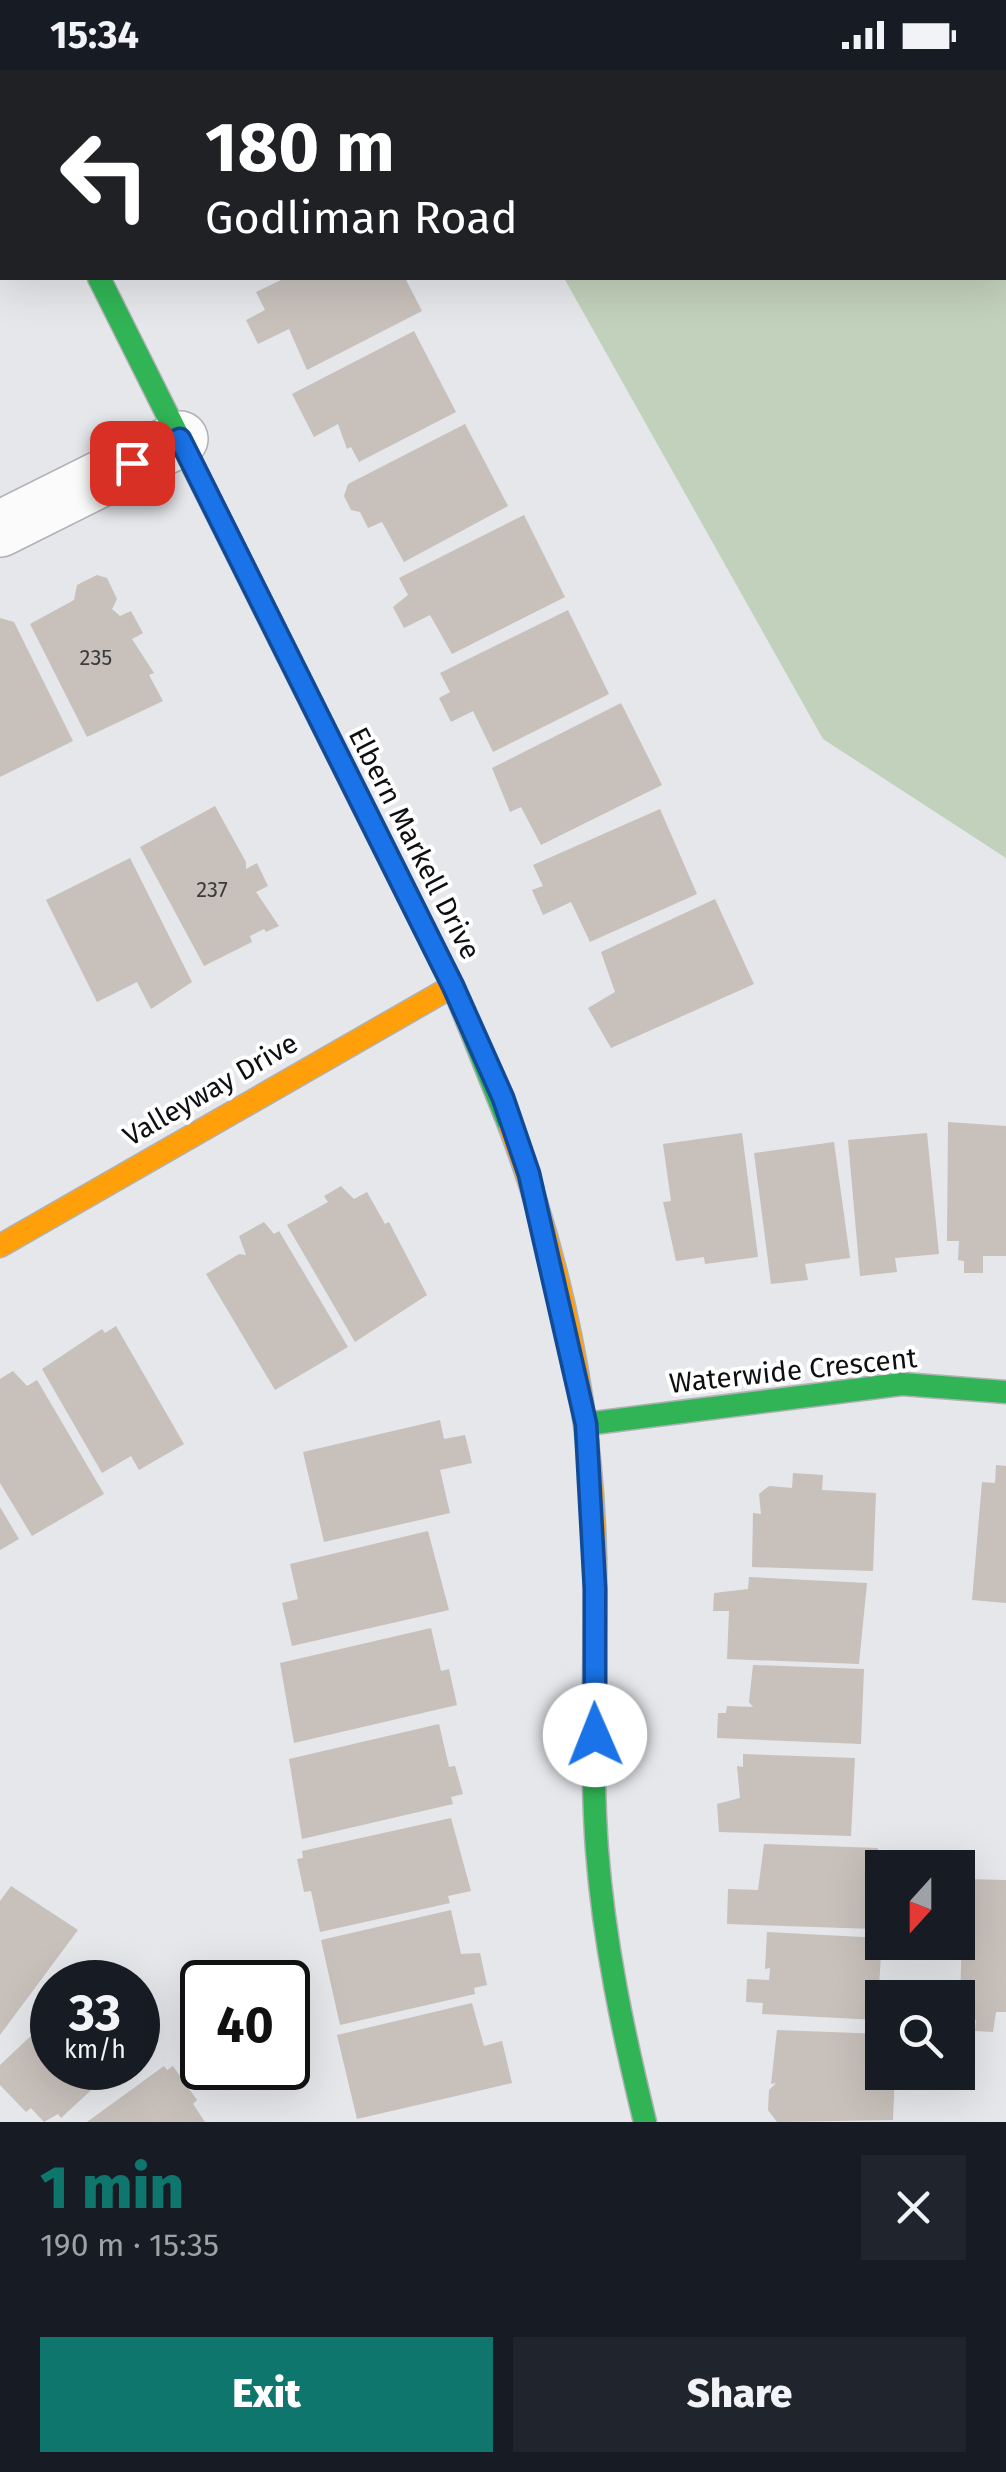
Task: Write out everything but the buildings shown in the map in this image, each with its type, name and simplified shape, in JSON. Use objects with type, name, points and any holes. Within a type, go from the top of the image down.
[{"type":"street","name":"Elbern Markell Drive","points":[[100,280],[453,986],[503,1098],[529,1174],[586,1424],[595,1589],[597,1848],[612,1967],[645,2122]]},
{"type":"street","points":[[0,529],[180,439]]},
{"type":"street","name":"Valleyway Drive","points":[[0,1246],[453,986]]},
{"type":"street","name":"Waterwide Crescent","points":[[586,1424],[902,1384],[1006,1392]]},
{"type":"green space","points":[[565,280],[1006,280],[1006,858],[823,739]]},
{"type":"traffic: fast","points":[[100,280],[453,986],[510,1127]]},
{"type":"traffic: fast","points":[[586,1424],[902,1384],[1006,1392]]},
{"type":"traffic: fast","points":[[595,1558],[597,1850],[615,1987],[645,2122]]},
{"type":"traffic: slow","points":[[0,1246],[453,986]]},
{"type":"traffic: slow","points":[[510,1127],[545,1232],[571,1339],[588,1448],[595,1558]]},
{"type":"route","points":[[132,463],[180,439],[453,986],[503,1098],[529,1174],[553,1266],[586,1424],[595,1589],[595,1735]]}]
